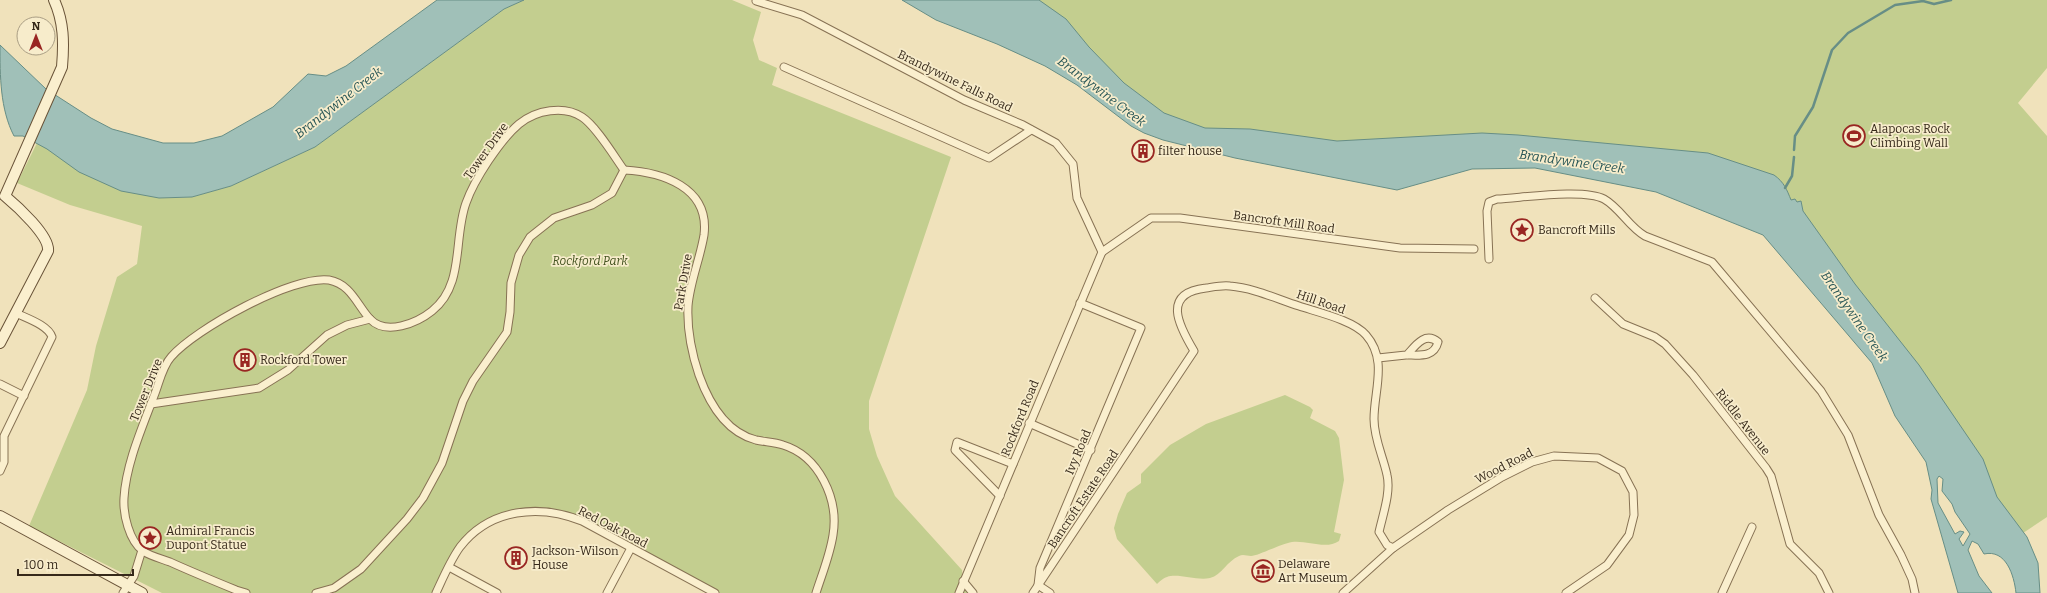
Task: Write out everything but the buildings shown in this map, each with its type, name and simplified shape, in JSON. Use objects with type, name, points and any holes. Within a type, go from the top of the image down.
[{"type":"street","points":[[0,343],[44,261],[49,245],[40,232],[2,196],[62,67],[64,46],[60,14],[54,0]]},
{"type":"street","name":"Brandywine Falls Road","points":[[756,1],[802,15],[964,100],[1056,143],[1073,164],[1077,198],[1102,252]]},
{"type":"street","points":[[784,68],[988,158],[1031,130]]},
{"type":"street","name":"Tower Drive","points":[[142,550],[126,525],[124,500],[125,485],[130,466],[163,371],[171,357],[202,331],[268,295],[307,282],[330,280],[347,288],[370,319],[378,324],[396,328],[415,323],[434,310],[450,289],[458,260],[465,207],[473,184],[520,122],[557,108],[582,117],[606,142],[624,170]]},
{"type":"street","points":[[316,593],[334,588],[361,569],[407,520],[423,498],[442,463],[463,401],[472,382],[507,332],[510,312],[511,283],[519,255],[530,237],[554,218],[592,205],[612,193],[624,170]]},
{"type":"street","name":"Park Drive","points":[[624,170],[645,171],[676,182],[694,197],[700,206],[703,215],[704,235],[688,306],[696,364],[710,401],[728,425],[748,438],[782,445],[793,449],[809,461],[822,476],[830,495],[834,527],[831,546],[816,593]]},
{"type":"street","points":[[1489,259],[1486,211],[1489,202],[1496,199],[1586,194],[1603,199],[1614,206],[1638,232],[1645,236],[1712,262],[1821,391],[1848,434],[1879,515],[1901,555],[1912,579],[1915,593]]},
{"type":"street","name":"Bancroft Mill Road","points":[[1102,252],[1151,218],[1180,218],[1400,248],[1474,249]]},
{"type":"street","name":"Rockford Road","points":[[959,593],[1102,252]]},
{"type":"street","name":"Hill Road","points":[[1151,417],[1194,351],[1178,321],[1177,314],[1178,304],[1186,294],[1197,289],[1228,285],[1247,289],[1339,320],[1366,334],[1378,358],[1379,380],[1374,419],[1379,450],[1388,476],[1386,499],[1379,532],[1388,546],[1393,548]]},
{"type":"street","name":"Riddle Avenue","points":[[1595,298],[1623,324],[1655,337],[1665,344],[1702,387],[1771,476],[1790,544],[1819,573],[1829,593]]},
{"type":"street","name":"Ivy Road","points":[[1038,585],[1040,568],[1092,450],[1141,328],[1080,303]]},
{"type":"street","points":[[0,471],[4,462],[3,439],[52,337],[45,329],[16,313]]},
{"type":"street","points":[[151,404],[259,388],[288,370],[327,335],[347,325],[370,319]]},
{"type":"street","points":[[1378,358],[1407,355]]},
{"type":"street","points":[[0,384],[24,396]]},
{"type":"street","name":"Bancroft Estate Road","points":[[1033,593],[1151,417]]},
{"type":"street","points":[[1029,423],[1092,450]]},
{"type":"street","points":[[1000,496],[955,450],[957,442],[1013,464]]},
{"type":"street","name":"Wood Road","points":[[1343,593],[1393,548],[1448,510],[1502,477],[1532,462],[1554,456],[1598,458],[1622,471],[1633,492],[1634,515],[1631,528],[1629,535],[1607,565],[1566,593]]},
{"type":"street","name":"Red Oak Road","points":[[436,593],[460,547],[481,528],[509,515],[529,511],[551,511],[573,518],[716,593]]},
{"type":"street","points":[[0,516],[125,589],[142,593]]},
{"type":"street","points":[[1722,593],[1752,526]]},
{"type":"street","points":[[607,593],[631,548]]},
{"type":"street","points":[[125,589],[134,576],[142,550],[246,593]]},
{"type":"street","points":[[449,567],[497,593]]},
{"type":"street","points":[[963,582],[973,593]]},
{"type":"street","points":[[1038,585],[1050,593]]},
{"type":"green space","name":"Rockford Park","points":[[524,0],[732,0],[761,12],[753,40],[759,60],[777,68],[772,85],[951,157],[869,401],[869,429],[877,456],[895,496],[962,570],[963,581],[973,593],[715,593],[582,521],[540,510],[490,522],[466,540],[436,593],[162,593],[29,526],[87,390],[96,346],[117,277],[137,264],[142,226],[70,205],[17,183],[37,143],[159,198],[192,197],[231,186],[315,147],[504,9]]},
{"type":"green space","points":[[944,0],[2047,0],[2047,68],[2018,103],[2047,136],[2047,517],[2005,545],[1777,205],[1668,174],[1175,137]]},
{"type":"green space","points":[[1285,395],[1310,407],[1313,410],[1310,418],[1335,431],[1339,438],[1344,480],[1334,532],[1341,534],[1339,541],[1328,545],[1292,542],[1251,556],[1239,556],[1231,561],[1218,574],[1210,578],[1199,579],[1171,576],[1164,578],[1157,584],[1117,539],[1114,528],[1127,493],[1141,483],[1141,474],[1170,445],[1206,424]]},
{"type":"water","name":"Brandywine Creek","points":[[437,0],[524,0],[504,9],[315,147],[231,186],[192,197],[159,198],[121,191],[79,172],[47,149],[23,136],[14,136],[9,126],[3,104],[0,45],[46,89],[91,118],[112,129],[163,143],[194,143],[222,136],[273,107],[308,74],[326,76],[346,66]]},
{"type":"water","name":"Brandywine Creek","points":[[902,0],[1039,0],[1066,19],[1089,47],[1124,83],[1164,113],[1205,128],[1250,129],[1337,141],[1482,133],[1518,135],[1708,153],[1774,175],[1783,183],[1791,200],[1795,199],[1797,202],[1801,201],[1803,211],[1855,284],[1919,365],[1983,459],[1997,497],[2027,537],[2038,563],[2040,593],[2016,593],[2011,571],[2003,559],[1998,555],[1984,554],[1978,544],[1972,541],[1968,550],[1979,576],[1992,593],[1958,593],[1931,499],[1932,490],[1926,462],[1895,416],[1872,363],[1763,235],[1656,192],[1535,168],[1472,169],[1397,190],[1235,158],[1163,140],[1144,133],[1131,126],[1077,85],[1045,66],[997,44],[936,20]],"holes":[[[1939,476],[1943,479],[1942,491],[1952,504],[1955,512],[1970,534],[1963,546],[1959,539],[1964,532],[1960,531],[1955,534],[1938,503],[1937,479]]]},
{"type":"waterway","points":[[1794,150],[1795,136],[1813,107],[1832,50],[1848,33],[1895,5],[1923,1],[1934,4],[1951,0]]},
{"type":"waterway","points":[[1785,188],[1792,176],[1794,157]]},
{"type":"place","name":"Alapocas Rock Climbing Wall","points":[[1854,136]]},
{"type":"place","name":"filter house","points":[[1143,151]]},
{"type":"place","name":"Bancroft Mills","points":[[1522,230]]},
{"type":"place","name":"Rockford Tower","points":[[245,360]]},
{"type":"place","name":"Admiral Francis Dupont Statue","points":[[150,538]]},
{"type":"place","name":"Jackson-Wilson House","points":[[516,558]]},
{"type":"place","name":"Delaware Art Museum","points":[[1263,571]]}]
